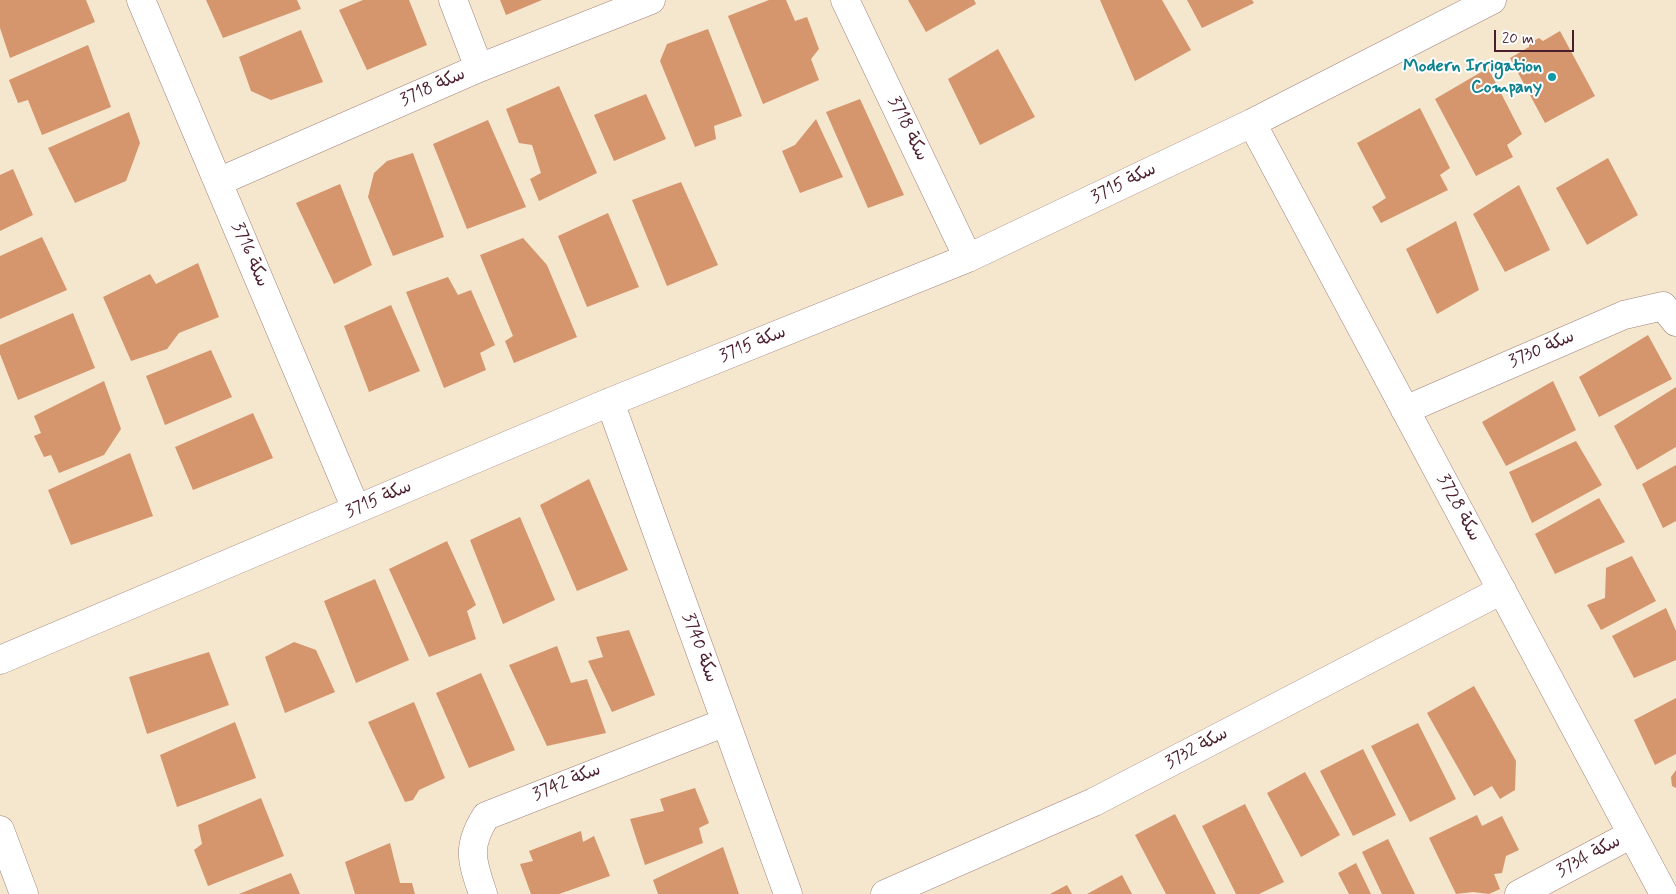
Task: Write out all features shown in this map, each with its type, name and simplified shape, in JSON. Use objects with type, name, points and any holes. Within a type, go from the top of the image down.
[{"type":"street","name":"سكة 3716","points":[[141,0],[356,509]]},
{"type":"street","points":[[453,0],[479,68]]},
{"type":"street","name":"سكة 3718","points":[[218,182],[479,68],[651,0]]},
{"type":"street","name":"سكة 3718","points":[[845,0],[968,258]]},
{"type":"street","name":"سكة 3715","points":[[0,660],[610,402],[968,258],[1252,123],[1492,0]]},
{"type":"street","name":"سكة 3728","points":[[1252,123],[1664,894]]},
{"type":"street","name":"سكة 3730","points":[[1405,410],[1624,315],[1663,306],[1676,322]]},
{"type":"street","name":"سكة 3740","points":[[610,402],[788,894]]},
{"type":"street","name":"سكة 3732","points":[[885,894],[1094,802],[1502,590]]},
{"type":"street","name":"سكة 3742","points":[[483,894],[472,862],[475,833],[486,816],[726,722]]},
{"type":"street","points":[[0,830],[24,894]]},
{"type":"street","name":"سكة 3734","points":[[1519,894],[1632,834]]},
{"type":"building","points":[[0,0],[86,0],[95,22],[10,58],[0,28]]},
{"type":"building","points":[[206,0],[297,0],[301,9],[223,38]]},
{"type":"building","points":[[363,0],[409,0],[427,45],[367,70],[339,10]]},
{"type":"building","points":[[500,0],[542,0],[506,15]]},
{"type":"building","points":[[769,0],[786,0],[795,21],[807,17],[819,49],[811,59],[819,80],[763,104],[728,16]]},
{"type":"building","points":[[908,0],[974,0],[976,4],[926,32]]},
{"type":"building","points":[[1100,0],[1162,0],[1191,50],[1135,81]]},
{"type":"building","points":[[1187,0],[1252,0],[1254,3],[1202,28]]},
{"type":"building","points":[[708,29],[742,116],[714,126],[716,139],[695,147],[660,61],[667,44]]},
{"type":"building","points":[[301,30],[323,82],[271,100],[251,91],[239,57]]},
{"type":"building","name":"Modern Irrigation Company","points":[[1560,31],[1595,96],[1545,123],[1510,58],[1529,47],[1529,43],[1539,38],[1543,41]]},
{"type":"building","points":[[88,45],[111,107],[42,135],[28,100],[18,103],[9,80]]},
{"type":"building","points":[[998,49],[1035,117],[980,145],[948,79]]},
{"type":"building","points":[[1488,68],[1522,134],[1507,145],[1513,157],[1476,176],[1435,99]]},
{"type":"building","points":[[559,86],[597,173],[539,201],[530,179],[541,173],[532,145],[519,143],[506,109]]},
{"type":"building","points":[[646,94],[666,139],[614,161],[594,115]]},
{"type":"building","points":[[860,99],[904,195],[868,208],[826,112]]},
{"type":"building","points":[[1420,108],[1450,168],[1440,175],[1448,190],[1381,223],[1372,207],[1386,198],[1357,143]]},
{"type":"building","points":[[129,112],[140,143],[126,181],[75,203],[48,148]]},
{"type":"building","points":[[816,119],[843,177],[800,193],[782,151],[795,145]]},
{"type":"building","points":[[488,120],[526,207],[467,229],[433,144]]},
{"type":"building","points":[[413,153],[444,237],[393,256],[368,197],[374,173],[387,161]]},
{"type":"building","points":[[1608,158],[1638,215],[1587,245],[1556,188]]},
{"type":"building","points":[[13,169],[33,215],[0,231],[0,175]]},
{"type":"building","points":[[681,182],[718,265],[667,286],[632,200]]},
{"type":"building","points":[[340,184],[372,265],[334,284],[296,203]]},
{"type":"building","points":[[1519,185],[1550,250],[1505,272],[1473,214]]},
{"type":"building","points":[[608,213],[639,287],[587,307],[558,236]]},
{"type":"building","points":[[1456,221],[1479,290],[1437,314],[1406,249]]},
{"type":"building","points":[[42,237],[67,290],[0,319],[0,256]]},
{"type":"building","points":[[523,238],[547,265],[577,337],[514,363],[505,341],[513,336],[480,255]]},
{"type":"building","points":[[198,263],[219,317],[179,333],[167,349],[131,361],[103,297],[150,274],[156,284]]},
{"type":"building","points":[[448,277],[458,295],[471,290],[495,345],[480,353],[486,370],[444,388],[406,292]]},
{"type":"building","points":[[391,305],[420,371],[369,392],[344,326]]},
{"type":"building","points":[[73,313],[95,368],[18,400],[0,354],[0,345]]},
{"type":"building","points":[[1648,335],[1672,379],[1599,417],[1579,377]]},
{"type":"building","points":[[211,350],[232,397],[165,425],[146,376]]},
{"type":"building","points":[[104,381],[121,429],[104,455],[59,473],[51,455],[44,457],[34,436],[41,433],[34,416]]},
{"type":"building","points":[[1553,381],[1576,430],[1506,466],[1482,422]]},
{"type":"building","points":[[1676,387],[1676,447],[1637,470],[1614,426]]},
{"type":"building","points":[[253,413],[273,458],[193,490],[175,447]]},
{"type":"building","points":[[1576,441],[1602,485],[1532,523],[1509,472]]},
{"type":"building","points":[[130,453],[153,516],[71,545],[48,490]]},
{"type":"building","points":[[1676,465],[1676,521],[1663,528],[1642,484]]},
{"type":"building","points":[[589,479],[628,570],[577,591],[540,505]]},
{"type":"building","points":[[1599,498],[1625,542],[1555,574],[1535,534]]},
{"type":"building","points":[[520,517],[555,600],[503,624],[470,540]]},
{"type":"building","points":[[447,541],[476,605],[467,611],[476,639],[429,657],[389,569]]},
{"type":"building","points":[[1632,556],[1656,601],[1601,630],[1587,605],[1605,598],[1606,568]]},
{"type":"building","points":[[375,579],[409,660],[356,683],[324,601]]},
{"type":"building","points":[[1666,608],[1676,631],[1676,660],[1634,678],[1612,636]]},
{"type":"building","points":[[629,630],[655,695],[612,712],[588,661],[603,657],[596,637]]},
{"type":"building","points":[[294,642],[316,650],[335,692],[285,713],[265,657]]},
{"type":"building","points":[[557,646],[571,683],[587,679],[606,733],[547,746],[509,665]]},
{"type":"building","points":[[209,652],[229,705],[147,734],[129,677]]},
{"type":"building","points":[[481,673],[515,750],[469,768],[436,693]]},
{"type":"building","points":[[1474,686],[1516,761],[1515,790],[1500,799],[1492,786],[1474,796],[1427,713]]},
{"type":"building","points":[[1676,698],[1676,754],[1655,765],[1634,720]]},
{"type":"building","points":[[414,702],[445,778],[419,790],[413,800],[405,802],[368,722]]},
{"type":"building","points":[[235,722],[256,778],[177,807],[160,755]]},
{"type":"building","points":[[1418,723],[1456,799],[1410,822],[1371,746]]},
{"type":"building","points":[[1363,749],[1396,815],[1353,836],[1320,771]]},
{"type":"building","points":[[1676,770],[1676,788],[1672,786],[1671,777]]},
{"type":"building","points":[[1305,772],[1340,835],[1301,857],[1267,793]]},
{"type":"building","points":[[695,788],[709,823],[699,828],[703,843],[645,865],[630,819],[664,811],[660,799]]},
{"type":"building","points":[[261,798],[284,856],[208,886],[194,850],[202,844],[198,825]]},
{"type":"building","points":[[1245,804],[1284,882],[1259,894],[1236,894],[1202,826]]},
{"type":"building","points":[[1175,814],[1216,894],[1166,894],[1135,835]]},
{"type":"building","points":[[1477,815],[1482,826],[1502,816],[1519,850],[1506,856],[1502,873],[1494,874],[1500,889],[1489,894],[1473,892],[1456,894],[1429,838]]},
{"type":"building","points":[[581,831],[583,842],[594,836],[610,876],[559,894],[531,894],[520,864],[533,861],[529,851]]},
{"type":"building","points":[[1388,839],[1415,894],[1382,894],[1362,852]]},
{"type":"building","points":[[390,843],[400,883],[412,883],[415,894],[355,894],[345,862]]},
{"type":"building","points":[[723,847],[739,894],[658,894],[653,880]]},
{"type":"building","points":[[1356,863],[1371,894],[1349,894],[1338,873]]},
{"type":"building","points":[[291,873],[300,894],[239,894]]},
{"type":"building","points":[[1122,875],[1132,894],[1087,894]]},
{"type":"building","points":[[1067,885],[1072,894],[1050,894]]},
{"type":"place","name":"Modern Irrigation Company","points":[[1552,77]]}]
